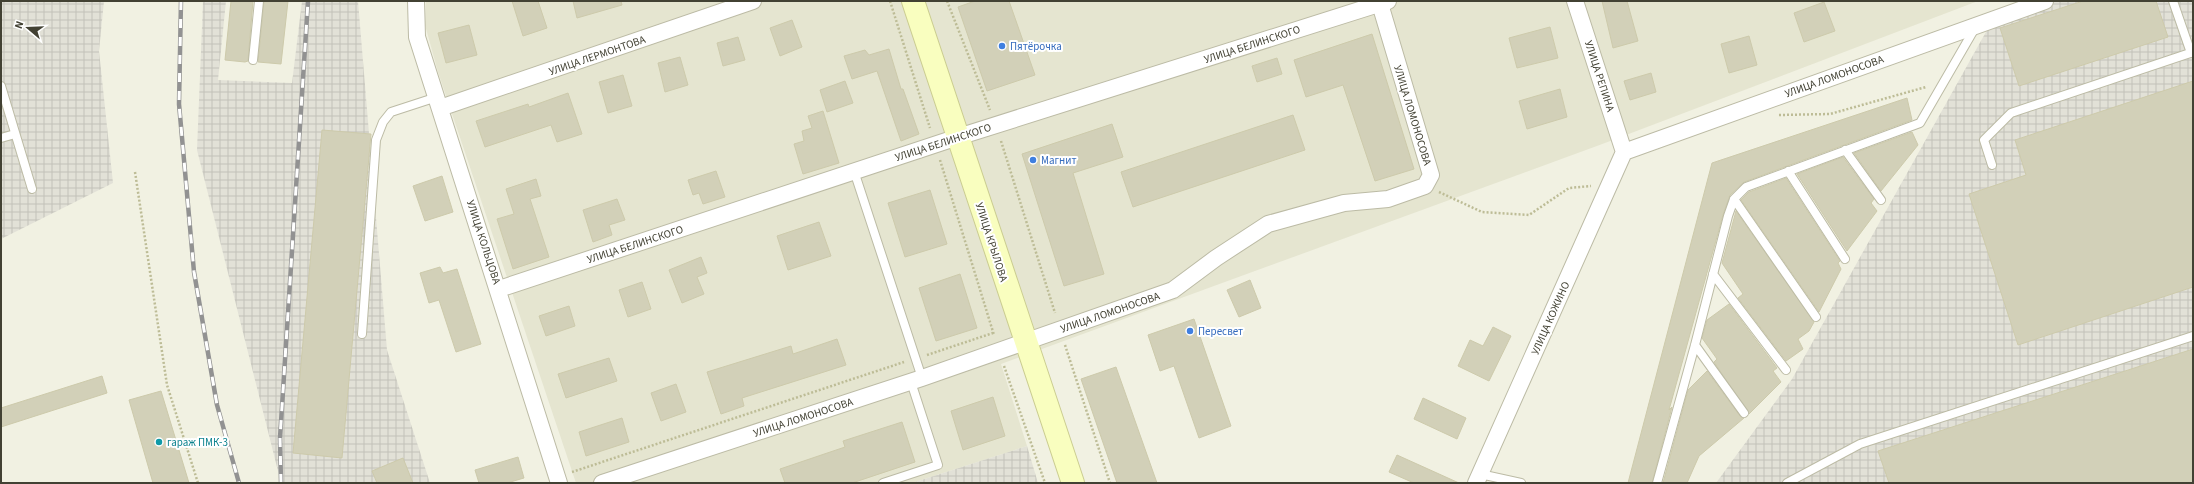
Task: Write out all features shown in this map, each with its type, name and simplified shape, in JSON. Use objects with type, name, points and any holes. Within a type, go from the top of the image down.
[{"type":"main road","name":"УЛИЦА КРЫЛОВА","points":[[913,1],[1073,483]]},
{"type":"street","name":"УЛИЦА КОЛЬЦОВА","points":[[416,1],[417,37],[499,289],[558,480]]},
{"type":"street","name":"УЛИЦА ЛЕРМОНТОВА","points":[[438,102],[753,1]]},
{"type":"street","name":"УЛИЦА РЕПИНА","points":[[1575,1],[1624,152]]},
{"type":"street","name":"УЛИЦА ЛОМОНОСОВА","points":[[1624,152],[2045,1]]},
{"type":"street","name":"УЛИЦА БЕЛИНСКОГО","points":[[499,289],[958,137],[1384,2]]},
{"type":"street","name":"УЛИЦА ЛОМОНОСОВА","points":[[602,483],[916,380],[1173,290],[1216,258],[1268,224],[1344,203],[1388,199],[1425,186],[1431,175],[1384,2]]},
{"type":"street","name":"УЛИЦА КОЖИНО","points":[[1478,479],[1624,152]]},
{"type":"lane","points":[[253,60],[259,1]]},
{"type":"lane","points":[[1992,165],[1984,140],[2011,113],[2192,53],[2173,1]]},
{"type":"lane","points":[[1657,483],[1695,345],[1728,216],[1734,199],[1746,187],[1920,123],[1976,26]]},
{"type":"lane","points":[[1,86],[32,189]]},
{"type":"lane","points":[[362,334],[376,140],[383,122],[391,112],[438,102]]},
{"type":"lane","points":[[1,138],[15,134]]},
{"type":"lane","points":[[1845,150],[1881,200]]},
{"type":"lane","points":[[854,171],[916,380],[938,465],[883,483]]},
{"type":"lane","points":[[1788,171],[1845,259]]},
{"type":"lane","points":[[1734,199],[1816,317]]},
{"type":"lane","points":[[1713,274],[1786,370]]},
{"type":"lane","points":[[1787,483],[1860,444],[2193,336]]},
{"type":"lane","points":[[1695,345],[1744,413]]},
{"type":"lane","points":[[1478,479],[1521,483]]},
{"type":"path","points":[[890,1],[993,333],[1045,483]]},
{"type":"path","points":[[947,1],[996,125],[1060,330],[1110,483]]},
{"type":"path","points":[[1774,115],[1830,114],[1942,83]]},
{"type":"path","points":[[135,172],[167,385],[198,483]]},
{"type":"path","points":[[1425,186],[1482,212],[1529,215],[1569,188],[1610,184]]},
{"type":"path","points":[[926,355],[993,333]]},
{"type":"path","points":[[558,480],[911,360]]},
{"type":"shaded area","points":[[1,1],[104,1],[99,51],[113,183],[1,239]]},
{"type":"shaded area","points":[[203,1],[226,1],[218,80],[292,83],[302,1],[358,1],[387,350],[430,483],[281,483],[197,150]]},
{"type":"shaded area","points":[[426,1],[1978,1],[1605,143],[1001,364],[1027,446],[912,483],[576,483],[438,72],[425,25]]},
{"type":"shaded area","points":[[2033,1],[2193,1],[2193,483],[1716,483],[1792,379],[1996,14]]},
{"type":"shaded area","points":[[1027,446],[1038,483],[912,483]]},
{"type":"building","points":[[231,1],[253,1],[248,61],[245,62],[225,60]]},
{"type":"building","points":[[264,1],[288,1],[281,64],[258,62]]},
{"type":"building","points":[[512,1],[538,1],[547,28],[523,36]]},
{"type":"building","points":[[573,1],[621,1],[622,5],[577,18]]},
{"type":"building","points":[[975,1],[1009,1],[1035,75],[987,91],[958,7]]},
{"type":"building","points":[[1602,1],[1627,1],[1638,41],[1613,48]]},
{"type":"building","points":[[2083,1],[2156,1],[2168,37],[2019,86],[2000,28]]},
{"type":"building","points":[[1824,2],[1835,31],[1804,42],[1794,13]]},
{"type":"building","points":[[792,20],[802,47],[780,56],[770,28]]},
{"type":"building","points":[[469,25],[477,55],[446,63],[438,33]]},
{"type":"building","points":[[1550,27],[1558,58],[1517,68],[1509,38]]},
{"type":"building","points":[[1372,34],[1414,169],[1375,181],[1343,85],[1306,97],[1294,60]]},
{"type":"building","points":[[1749,36],[1757,65],[1729,73],[1721,44]]},
{"type":"building","points":[[738,37],[745,60],[723,66],[717,43]]},
{"type":"building","points":[[889,49],[901,89],[903,89],[919,134],[901,141],[877,71],[852,79],[844,56],[865,50],[869,55]]},
{"type":"building","points":[[680,57],[688,85],[665,92],[658,63]]},
{"type":"building","points":[[1277,58],[1282,74],[1257,82],[1252,66]]},
{"type":"building","points":[[1651,73],[1656,92],[1630,100],[1624,81]]},
{"type":"building","points":[[623,75],[632,106],[608,113],[599,82]]},
{"type":"building","points":[[845,81],[853,103],[827,112],[820,90]]},
{"type":"building","points":[[2193,81],[2193,287],[2018,345],[1969,194],[2026,175],[2015,140]]},
{"type":"building","points":[[1560,89],[1567,117],[1527,129],[1519,101]]},
{"type":"building","points":[[568,93],[582,134],[557,142],[551,125],[485,147],[476,121],[528,104],[529,107]]},
{"type":"building","points":[[1907,98],[1912,120],[1744,182],[1730,195],[1723,215],[1669,410],[1672,407],[1652,483],[1628,483],[1712,163]]},
{"type":"building","points":[[823,111],[839,163],[803,174],[794,144],[804,141],[802,131],[812,128],[808,116]]},
{"type":"building","points":[[1293,115],[1305,150],[1133,207],[1121,172]]},
{"type":"building","points":[[1112,124],[1123,157],[1073,173],[1104,274],[1064,286],[1022,154]]},
{"type":"building","points":[[322,130],[371,134],[342,458],[293,453]]},
{"type":"building","points":[[1912,132],[1918,145],[1881,191],[1854,153]]},
{"type":"building","points":[[1843,157],[1874,199],[1871,203],[1877,211],[1847,251],[1797,174]]},
{"type":"building","points":[[716,171],[725,197],[703,204],[699,193],[693,195],[688,180]]},
{"type":"building","points":[[442,176],[453,212],[425,221],[413,186]]},
{"type":"building","points":[[1786,178],[1840,261],[1838,263],[1841,269],[1819,312],[1741,200],[1749,192]]},
{"type":"building","points":[[536,179],[541,196],[530,199],[549,257],[513,269],[497,219],[514,214],[506,189]]},
{"type":"building","points":[[930,190],[947,244],[905,257],[888,203]]},
{"type":"building","points":[[617,199],[625,220],[609,225],[612,235],[593,242],[583,210]]},
{"type":"building","points":[[1736,211],[1814,322],[1809,331],[1798,339],[1803,349],[1786,361],[1738,298],[1743,294],[1722,263]]},
{"type":"building","points":[[819,222],[831,256],[788,270],[777,236]]},
{"type":"building","points":[[701,257],[707,273],[697,277],[704,294],[682,303],[669,270]]},
{"type":"building","points":[[440,267],[443,273],[457,269],[481,344],[456,352],[439,300],[429,303],[420,273]]},
{"type":"building","points":[[960,274],[977,328],[936,341],[919,288]]},
{"type":"building","points":[[1250,280],[1261,308],[1239,317],[1227,290]]},
{"type":"building","points":[[642,282],[651,309],[628,317],[619,290]]},
{"type":"building","points":[[1729,304],[1777,368],[1773,371],[1781,382],[1749,414],[1714,362],[1717,359],[1702,338],[1707,320]]},
{"type":"building","points":[[569,306],[575,326],[546,336],[539,316]]},
{"type":"building","points":[[1194,319],[1231,426],[1199,438],[1174,366],[1160,371],[1148,335]]},
{"type":"building","points":[[1493,327],[1511,336],[1489,381],[1458,366],[1470,340],[1483,346]]},
{"type":"building","points":[[837,339],[846,365],[742,398],[744,406],[721,414],[707,372],[791,346],[793,354]]},
{"type":"building","points":[[2193,349],[2193,483],[1889,483],[1878,451]]},
{"type":"building","points":[[609,358],[617,381],[566,398],[558,374]]},
{"type":"building","points":[[1116,367],[1157,483],[1117,483],[1081,379]]},
{"type":"building","points":[[1707,371],[1740,416],[1744,418],[1699,456],[1687,483],[1663,483],[1688,390]]},
{"type":"building","points":[[102,376],[107,393],[1,427],[1,408]]},
{"type":"building","points":[[676,384],[686,412],[661,421],[651,393]]},
{"type":"building","name":"гараж ПМК-3","points":[[161,391],[189,483],[153,483],[129,400]]},
{"type":"building","points":[[993,397],[1005,436],[963,450],[951,411]]},
{"type":"building","points":[[1423,398],[1466,418],[1457,439],[1414,419]]},
{"type":"building","points":[[622,418],[629,442],[586,456],[579,432]]},
{"type":"building","points":[[902,422],[915,462],[852,483],[785,483],[780,469],[845,447],[843,441]]},
{"type":"building","points":[[1397,455],[1459,483],[1414,483],[1389,472]]},
{"type":"building","points":[[518,457],[524,478],[507,483],[479,483],[475,470]]},
{"type":"building","points":[[403,458],[413,483],[377,483],[372,471]]},
{"type":"railway","points":[[181,1],[179,104],[194,272],[217,405],[239,483]]},
{"type":"railway","points":[[281,483],[280,438],[308,1]]},
{"type":"place","name":"Пятёрочка","points":[[1002,46]]},
{"type":"place","name":"Магнит","points":[[1033,160]]},
{"type":"place","name":"Пересвет","points":[[1190,331]]},
{"type":"place","name":"гараж ПМК-3","points":[[159,442]]}]
